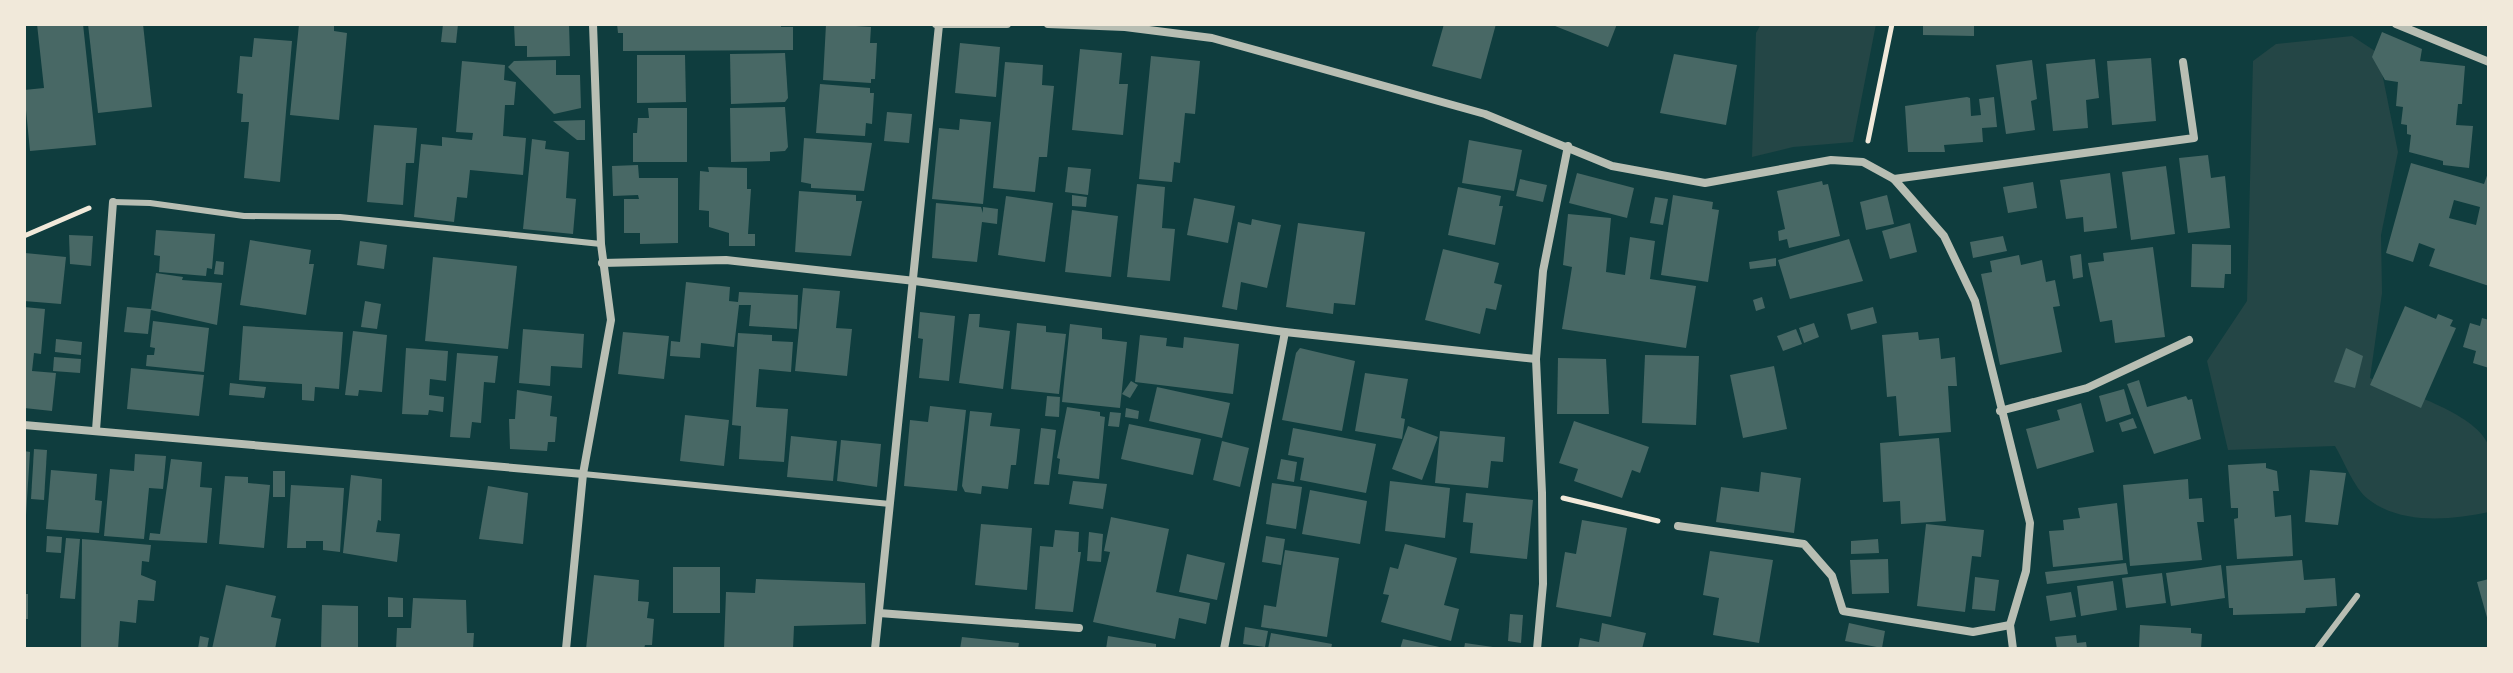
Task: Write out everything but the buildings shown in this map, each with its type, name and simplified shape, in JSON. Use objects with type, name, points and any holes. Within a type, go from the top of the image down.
[{"type":"street","points":[[566,649],[583,474],[611,320],[602,263],[593,24]]},
{"type":"street","points":[[875,649],[915,281],[937,24],[1007,24]]},
{"type":"street","points":[[1048,24],[1125,27],[1212,38],[1401,88],[1568,146],[1612,166],[1705,183],[1831,160],[1863,162],[1894,179],[1944,236],[1975,301],[2030,523],[2026,571],[2010,625],[2013,649]]},
{"type":"street","points":[[2396,24],[2489,62]]},
{"type":"street","points":[[1894,179],[2194,138],[2183,62]]},
{"type":"street","points":[[1537,649],[1543,584],[1536,359],[1543,271],[1568,146]]},
{"type":"street","points":[[96,430],[113,202]]},
{"type":"street","points":[[602,263],[726,260],[915,281],[1285,332],[1536,359]]},
{"type":"street","points":[[1224,649],[1285,332]]},
{"type":"street","points":[[2000,411],[2087,388],[2189,340]]},
{"type":"street","points":[[24,425],[583,474]]},
{"type":"street","points":[[1678,526],[1804,544],[1832,576],[1843,611],[1973,632],[2010,625]]},
{"type":"street","points":[[879,613],[1079,628]]},
{"type":"lane","points":[[113,202],[150,203],[244,216],[340,217],[601,244]]},
{"type":"lane","points":[[583,474],[890,504]]},
{"type":"lane","points":[[2317,649],[2357,596]]},
{"type":"path","points":[[1863,162],[1892,24]]},
{"type":"path","points":[[24,236],[81,210],[113,202]]},
{"type":"path","points":[[1542,493],[1678,526]]},
{"type":"shaded area","points":[[1761,24],[1876,24],[1853,142],[1793,147],[1752,157],[1756,33]]},
{"type":"shaded area","points":[[2352,36],[2378,53],[2398,152],[2381,235],[2382,293],[2370,378],[2453,412],[2480,433],[2488,444],[2491,458],[2489,512],[2427,518],[2411,517],[2381,507],[2358,488],[2335,446],[2228,450],[2207,361],[2247,301],[2253,61],[2276,44]]}]
